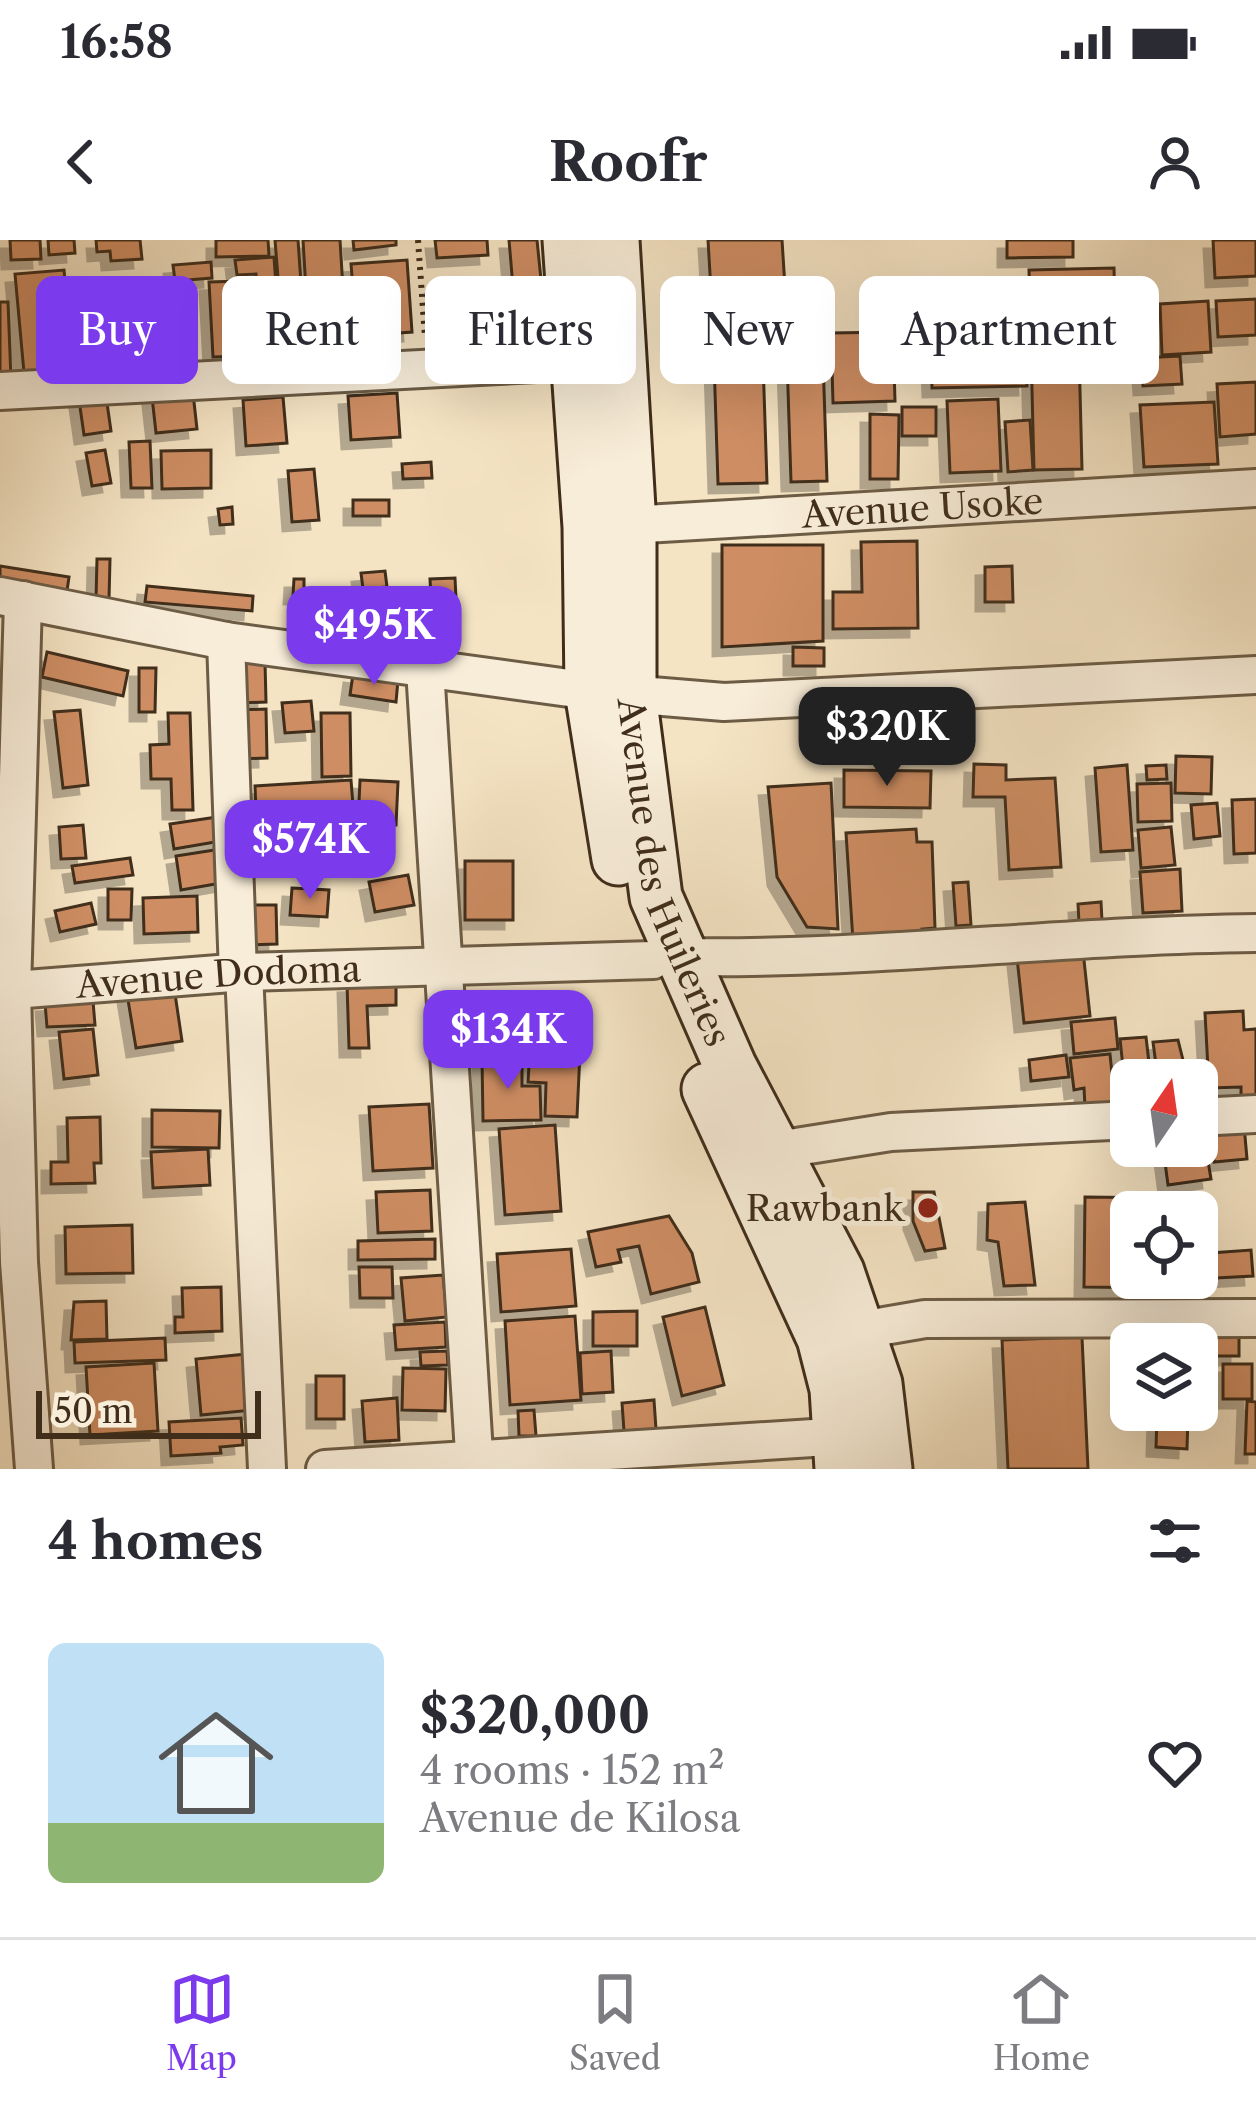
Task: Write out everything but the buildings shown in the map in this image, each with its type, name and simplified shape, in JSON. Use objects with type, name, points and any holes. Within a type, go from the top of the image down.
[{"type":"main road","name":"Avenue des Huileries","points":[[569,240],[571,276]]},
{"type":"main road","name":"Avenue des Huileries","points":[[613,240],[610,692],[667,958],[811,1307],[836,1389],[863,1452]]},
{"type":"main road","name":"Avenue des Huileries","points":[[580,384],[609,526]]},
{"type":"main road","name":"Avenue des Huileries","points":[[667,958],[777,1150],[861,1330],[863,1452]]},
{"type":"street","points":[[0,391],[425,370]]},
{"type":"street","name":"Avenue Usoke","points":[[609,526],[1256,488]]},
{"type":"street","points":[[34,1469],[6,991],[12,598],[226,641],[610,692],[724,702],[1256,675]]},
{"type":"street","points":[[226,641],[266,1469]]},
{"type":"street","points":[[425,669],[440,966],[475,1465]]},
{"type":"street","name":"Avenue Dodoma","points":[[6,991],[241,973],[758,958],[1110,934],[1256,933]]},
{"type":"street","points":[[1218,1116],[1256,1114]]},
{"type":"street","points":[[777,1150],[891,1132],[1110,1121]]},
{"type":"street","points":[[861,1330],[925,1319],[1256,1318]]},
{"type":"street","points":[[325,1469],[863,1452]]},
{"type":"path","points":[[418,240],[425,331]]},
{"type":"place","name":"Rawbank","points":[[928,1208]]}]
